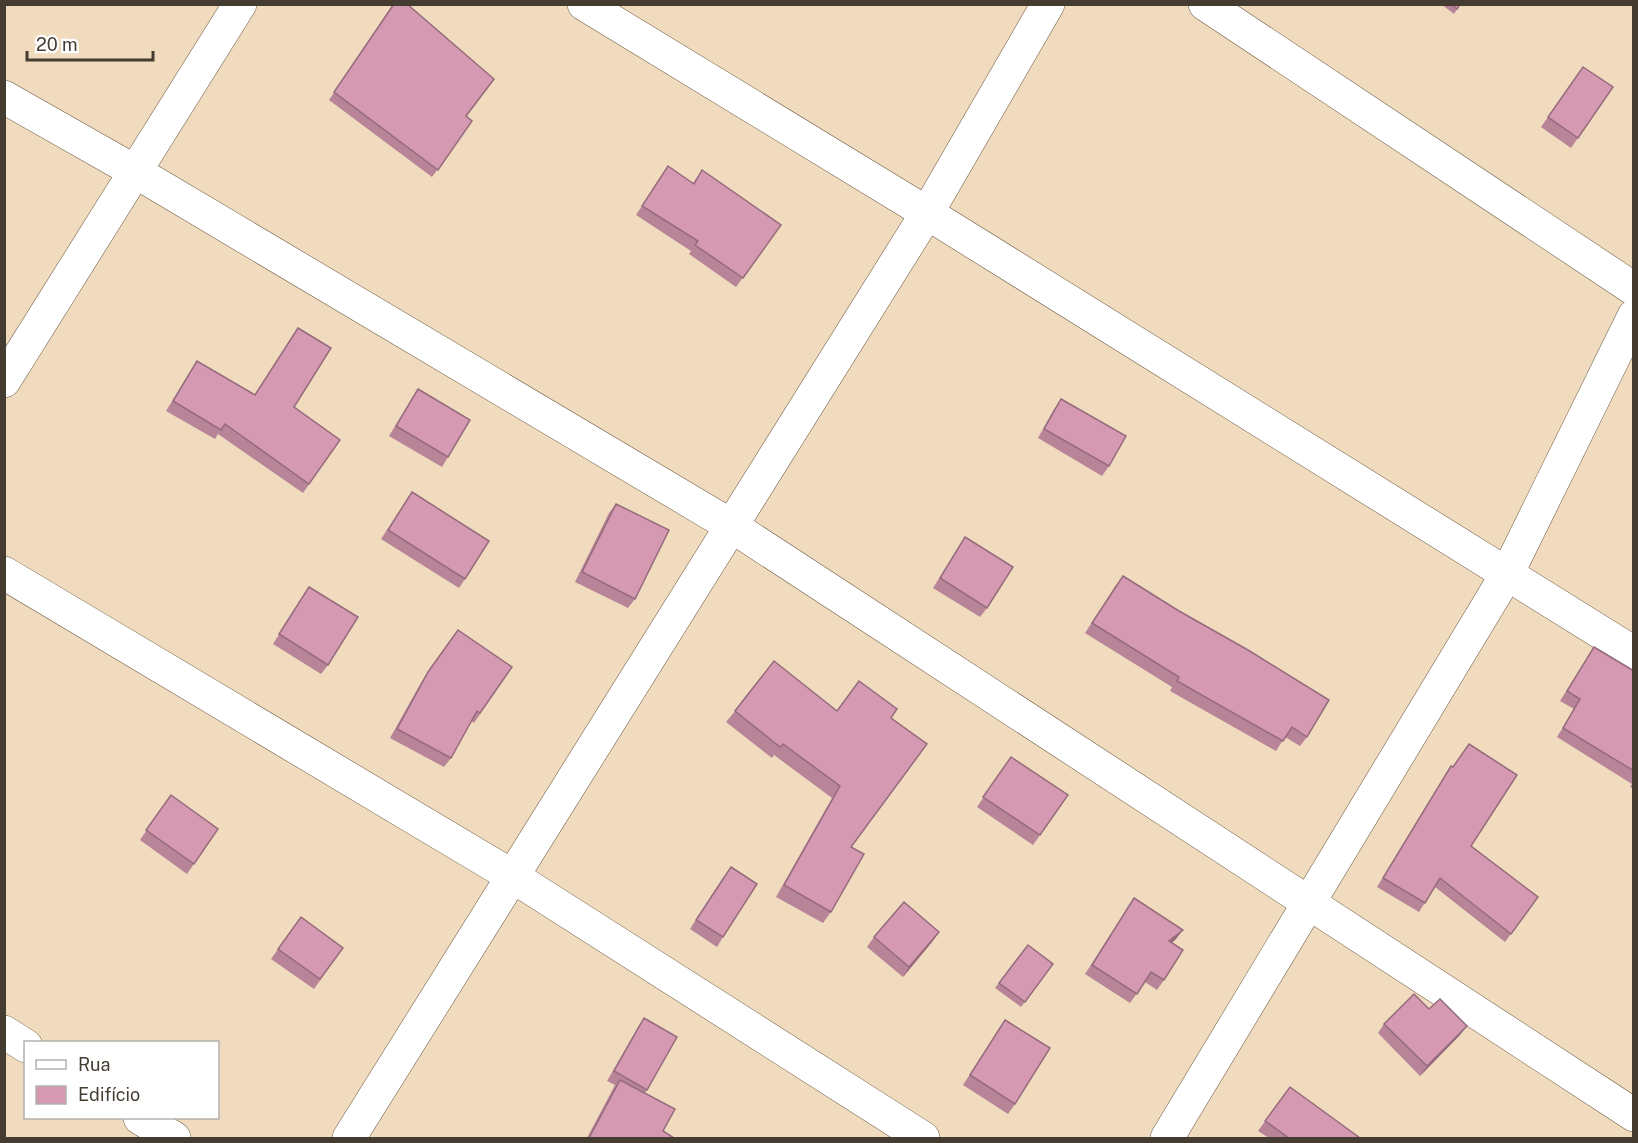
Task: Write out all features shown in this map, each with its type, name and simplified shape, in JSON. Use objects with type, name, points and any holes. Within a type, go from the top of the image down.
[{"type":"street","points":[[4,381],[240,4]]},
{"type":"street","points":[[584,4],[927,213],[1634,653]]},
{"type":"street","points":[[349,1138],[927,213],[1048,4]]},
{"type":"street","points":[[1204,4],[1634,289]]},
{"type":"street","points":[[4,97],[136,172],[730,525],[1634,1115]]},
{"type":"street","points":[[1167,1138],[1507,574],[1634,316]]},
{"type":"street","points":[[4,573],[512,876],[923,1138]]},
{"type":"street","points":[[4,1032],[24,1045]]},
{"type":"street","points":[[142,1119],[174,1138]]},
{"type":"building","points":[[394,4],[407,4],[494,79],[466,116],[472,121],[438,170],[334,92]]},
{"type":"building","points":[[1583,67],[1613,87],[1578,138],[1548,117]]},
{"type":"building","points":[[668,166],[694,184],[702,170],[781,225],[743,278],[695,245],[698,241],[642,206]]},
{"type":"building","points":[[298,328],[331,348],[294,407],[340,440],[309,484],[225,424],[221,430],[173,401],[197,361],[255,395]]},
{"type":"building","points":[[418,389],[470,420],[448,457],[396,426]]},
{"type":"building","points":[[1061,399],[1126,436],[1109,466],[1044,429]]},
{"type":"building","points":[[412,492],[489,541],[465,579],[388,530]]},
{"type":"building","points":[[616,504],[669,530],[635,599],[582,572]]},
{"type":"building","points":[[965,537],[1013,567],[987,608],[940,578]]},
{"type":"building","points":[[1123,576],[1329,700],[1307,737],[1292,727],[1283,741],[1177,681],[1179,677],[1092,623]]},
{"type":"building","points":[[309,587],[358,617],[328,665],[279,634]]},
{"type":"building","points":[[458,630],[512,667],[480,713],[477,711],[451,758],[397,729],[428,672]]},
{"type":"building","points":[[1594,647],[1634,671],[1634,771],[1563,728],[1580,699],[1567,691]]},
{"type":"building","points":[[774,661],[837,711],[859,681],[897,709],[891,718],[927,744],[851,847],[864,854],[831,912],[784,885],[840,786],[783,744],[780,747],[735,711]]},
{"type":"building","points":[[1469,744],[1517,775],[1471,846],[1538,897],[1511,934],[1440,878],[1425,903],[1383,878],[1451,766],[1453,767]]},
{"type":"building","points":[[1011,757],[1068,795],[1040,835],[983,797]]},
{"type":"building","points":[[171,795],[218,829],[194,864],[146,830]]},
{"type":"building","points":[[731,867],[757,884],[723,937],[696,920]]},
{"type":"building","points":[[1134,898],[1183,930],[1169,941],[1183,950],[1164,980],[1151,972],[1137,994],[1092,965]]},
{"type":"building","points":[[904,902],[939,932],[909,967],[874,937]]},
{"type":"building","points":[[301,917],[343,948],[320,979],[278,949]]},
{"type":"building","points":[[1028,945],[1053,964],[1025,1002],[999,983]]},
{"type":"building","points":[[1414,994],[1429,1009],[1440,999],[1467,1026],[1427,1066],[1384,1024]]},
{"type":"building","points":[[644,1018],[677,1037],[647,1090],[614,1071]]},
{"type":"building","points":[[1005,1020],[1050,1048],[1015,1104],[970,1075]]},
{"type":"building","points":[[620,1080],[675,1109],[663,1131],[674,1138],[589,1138]]},
{"type":"building","points":[[1290,1087],[1360,1138],[1289,1138],[1265,1121]]}]
